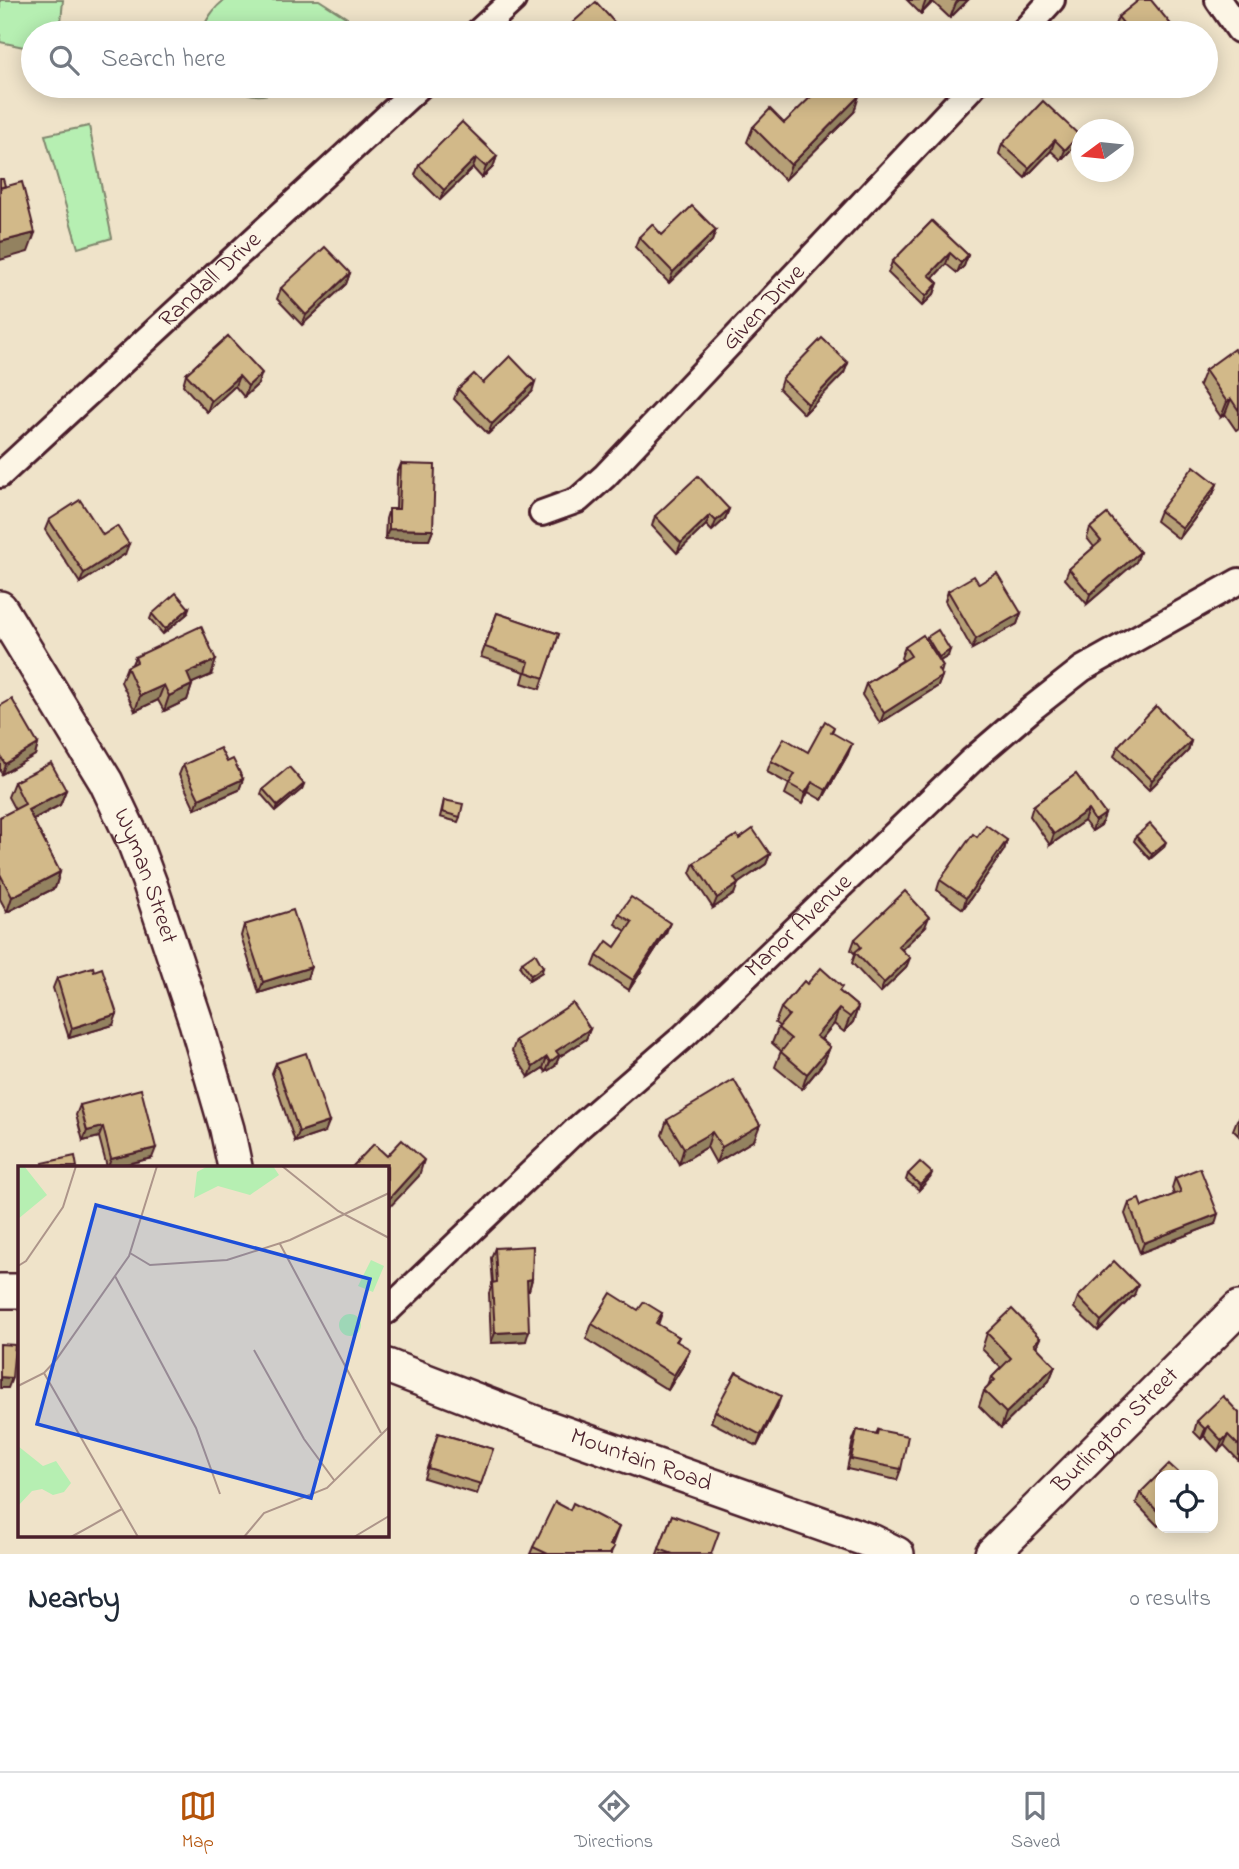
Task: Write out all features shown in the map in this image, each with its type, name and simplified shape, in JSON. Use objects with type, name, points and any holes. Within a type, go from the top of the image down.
[{"type":"street","points":[[490,21],[513,0]]},
{"type":"street","points":[[1033,21],[1052,0]]},
{"type":"street","points":[[1218,0],[1239,30]]},
{"type":"street","name":"Randall Drive","points":[[0,475],[407,98]]},
{"type":"street","name":"Given Drive","points":[[542,513],[578,500],[605,476],[686,387],[963,98]]},
{"type":"street","name":"Manor Avenue","points":[[388,1310],[578,1128],[684,1036],[971,761],[1035,706],[1082,669],[1239,581]]},
{"type":"street","name":"Wyman Street","points":[[0,608],[106,782],[133,839],[196,1022],[227,1129],[235,1166]]},
{"type":"street","points":[[0,1291],[18,1292]]},
{"type":"street","name":"Burlington Street","points":[[992,1554],[1239,1308]]},
{"type":"street","name":"Mountain Road","points":[[388,1366],[543,1426],[873,1542],[897,1554]]},
{"type":"green space","points":[[0,0],[63,0],[61,21],[21,21],[21,46],[0,42]]},
{"type":"green space","points":[[225,0],[319,0],[348,21],[207,21]]},
{"type":"green space","points":[[89,126],[112,238],[78,248],[45,135]]},
{"type":"building","points":[[1139,0],[1151,0],[1168,21],[1121,21],[1118,17]]},
{"type":"building","points":[[596,2],[613,21],[575,21]]},
{"type":"building","points":[[810,98],[857,98],[791,165],[753,127],[770,109],[784,123]]},
{"type":"building","points":[[1043,101],[1071,127],[1071,144],[1065,150],[1055,140],[1029,168],[1002,144]]},
{"type":"building","points":[[462,122],[497,156],[486,167],[476,158],[444,190],[419,165]]},
{"type":"building","points":[[0,179],[3,179],[5,186],[0,188]]},
{"type":"building","points":[[22,182],[35,233],[0,242],[0,188]]},
{"type":"building","points":[[692,206],[716,230],[673,272],[639,237],[652,224],[662,235]]},
{"type":"building","points":[[932,221],[968,255],[961,263],[950,253],[929,275],[938,283],[926,296],[892,262]]},
{"type":"building","points":[[325,247],[350,273],[306,315],[281,288]]},
{"type":"building","points":[[228,336],[262,373],[248,386],[239,376],[211,401],[186,374]]},
{"type":"building","points":[[822,338],[848,363],[808,404],[782,379]]},
{"type":"building","points":[[1234,349],[1239,356],[1239,411],[1231,399],[1227,402],[1205,370]]},
{"type":"building","points":[[510,356],[535,382],[492,424],[458,389],[474,374],[483,383]]},
{"type":"building","points":[[401,464],[435,465],[433,530],[389,529],[389,509],[399,509]]},
{"type":"building","points":[[1194,466],[1217,484],[1183,528],[1160,511]]},
{"type":"building","points":[[698,476],[729,509],[716,521],[710,515],[681,543],[655,516]]},
{"type":"building","points":[[80,500],[103,535],[117,526],[129,544],[84,573],[49,520]]},
{"type":"building","points":[[1107,514],[1140,552],[1090,594],[1069,569],[1101,541],[1090,528]]},
{"type":"building","points":[[997,573],[1021,613],[976,639],[948,591],[974,576],[979,584]]},
{"type":"building","points":[[176,593],[189,608],[165,629],[152,614]]},
{"type":"building","points":[[497,613],[559,634],[544,678],[526,672],[529,662],[485,647]]},
{"type":"building","points":[[201,626],[216,660],[187,673],[192,685],[169,696],[164,685],[140,696],[127,667],[137,662],[135,657]]},
{"type":"building","points":[[938,630],[950,650],[939,657],[927,637]]},
{"type":"building","points":[[923,635],[943,666],[938,669],[942,676],[884,713],[866,684],[911,656],[905,647]]},
{"type":"building","points":[[12,699],[38,744],[5,764],[0,755],[0,706]]},
{"type":"building","points":[[1156,706],[1191,741],[1152,780],[1118,746]]},
{"type":"building","points":[[825,721],[834,727],[831,732],[852,744],[826,790],[812,782],[805,793],[789,784],[795,774],[771,761],[784,738],[808,752]]},
{"type":"building","points":[[220,748],[227,762],[233,759],[243,779],[199,799],[183,765]]},
{"type":"building","points":[[51,763],[66,790],[28,810],[60,872],[12,897],[0,874],[0,817],[25,804],[14,782]]},
{"type":"building","points":[[289,767],[304,784],[278,806],[263,789]]},
{"type":"building","points":[[1076,774],[1105,814],[1095,821],[1088,810],[1054,834],[1033,806]]},
{"type":"building","points":[[444,800],[463,804],[460,817],[442,812]]},
{"type":"building","points":[[1150,824],[1166,842],[1152,854],[1136,836]]},
{"type":"building","points":[[986,825],[1007,840],[966,898],[940,880],[973,834],[977,837]]},
{"type":"building","points":[[753,829],[770,854],[734,878],[738,884],[717,898],[694,863],[737,835],[739,839]]},
{"type":"building","points":[[905,891],[929,917],[898,946],[910,958],[884,983],[855,952],[861,947],[855,939]]},
{"type":"building","points":[[631,897],[670,923],[633,980],[597,956],[607,941],[615,947],[632,922],[619,914]]},
{"type":"building","points":[[293,910],[311,967],[263,982],[244,925]]},
{"type":"building","points":[[535,953],[543,967],[531,975],[522,962]]},
{"type":"building","points":[[93,967],[94,971],[102,968],[117,1014],[72,1028],[57,978]]},
{"type":"building","points":[[821,968],[842,987],[839,991],[858,1007],[850,1017],[839,1009],[816,1036],[830,1047],[807,1074],[781,1052],[791,1039],[778,1028],[789,1015],[781,1008],[804,981],[807,984]]},
{"type":"building","points":[[573,1003],[590,1029],[556,1051],[559,1055],[550,1062],[547,1057],[533,1067],[516,1040]]},
{"type":"building","points":[[306,1053],[329,1122],[299,1132],[276,1063]]},
{"type":"building","points":[[734,1080],[760,1125],[722,1147],[712,1132],[684,1148],[667,1120]]},
{"type":"building","points":[[141,1089],[156,1148],[111,1159],[103,1127],[87,1131],[80,1105]]},
{"type":"building","points":[[402,1140],[424,1160],[388,1200],[388,1166],[353,1166],[374,1144],[387,1156]]},
{"type":"building","points":[[75,1156],[77,1166],[44,1166],[43,1163]]},
{"type":"building","points":[[920,1162],[932,1173],[920,1185],[908,1174]]},
{"type":"building","points":[[1200,1168],[1218,1214],[1144,1243],[1129,1203],[1139,1199],[1142,1207],[1181,1192],[1175,1178]]},
{"type":"building","points":[[533,1246],[532,1279],[527,1280],[529,1331],[495,1333],[492,1283],[497,1282],[495,1248]]},
{"type":"building","points":[[1114,1261],[1138,1285],[1101,1321],[1078,1297]]},
{"type":"building","points":[[611,1293],[638,1310],[644,1302],[662,1313],[656,1323],[679,1337],[676,1341],[690,1349],[674,1375],[592,1324]]},
{"type":"building","points":[[1012,1309],[1040,1338],[1034,1344],[1055,1366],[1006,1413],[984,1391],[995,1380],[992,1377],[1011,1358],[987,1333]]},
{"type":"building","points":[[0,1344],[15,1345],[12,1378],[0,1377]]},
{"type":"building","points":[[736,1372],[781,1396],[761,1435],[715,1411]]},
{"type":"building","points":[[1223,1396],[1239,1413],[1239,1446],[1228,1435],[1222,1441],[1208,1426],[1205,1429],[1197,1421]]},
{"type":"building","points":[[857,1430],[877,1434],[878,1430],[908,1436],[901,1469],[851,1459]]},
{"type":"building","points":[[438,1433],[493,1449],[481,1484],[428,1468]]},
{"type":"building","points":[[1169,1464],[1176,1470],[1163,1470]]},
{"type":"building","points":[[1155,1478],[1155,1509],[1140,1493]]},
{"type":"building","points":[[555,1502],[570,1510],[573,1503],[619,1527],[610,1545],[614,1547],[610,1554],[548,1554],[533,1547]]},
{"type":"building","points":[[672,1515],[719,1532],[711,1554],[673,1554],[659,1549]]}]
